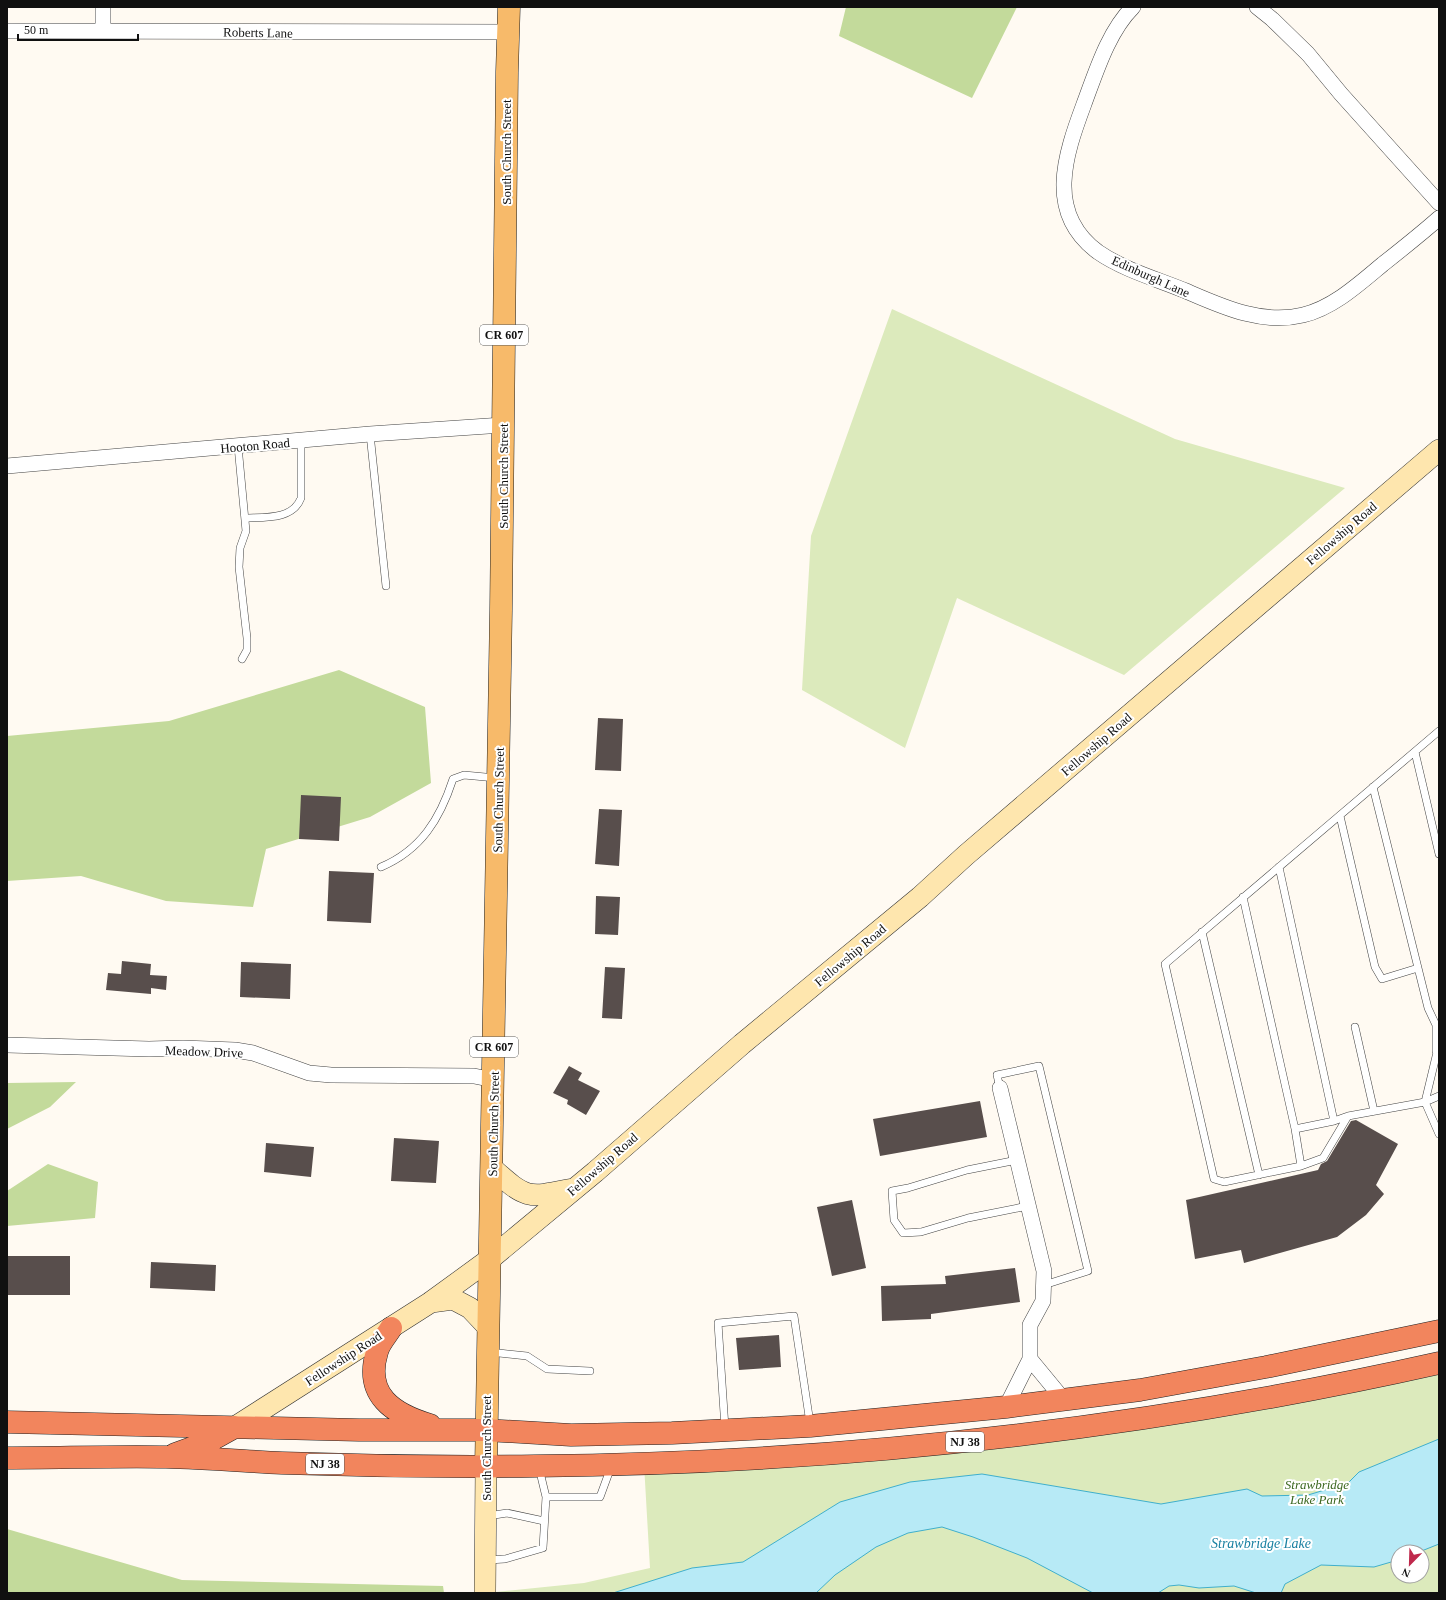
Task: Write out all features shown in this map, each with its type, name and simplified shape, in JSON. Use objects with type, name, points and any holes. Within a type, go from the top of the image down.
[{"type":"highway","points":[[391,1328],[377,1350],[374,1364],[373,1370],[375,1384],[378,1392],[392,1409],[411,1420],[445,1430]]},
{"type":"highway","name":"NJ 38","points":[[7,1422],[359,1430],[486,1430],[571,1435],[810,1426],[1006,1407],[1140,1390],[1202,1379],[1439,1331]]},
{"type":"highway","name":"NJ 38","points":[[7,1458],[165,1457],[281,1463],[486,1467],[612,1465],[792,1457],[955,1444],[1128,1421],[1238,1403],[1439,1363]]},
{"type":"highway","points":[[165,1457],[208,1442],[235,1427]]},
{"type":"main road","name":"South Church Street","points":[[486,1467],[487,1326],[494,1080],[509,7]]},
{"type":"street","points":[[102,31],[103,7]]},
{"type":"street","name":"Edinburgh Lane","points":[[1133,7],[1116,30],[1104,56],[1080,117],[1066,160],[1063,181],[1065,202],[1073,222],[1084,237],[1098,251],[1136,271],[1224,306],[1265,318],[1285,319],[1321,309],[1337,299],[1400,252],[1439,218]]},
{"type":"street","points":[[1256,7],[1272,19],[1308,54],[1340,94],[1439,203]]},
{"type":"street","name":"Roberts Lane","points":[[7,31],[273,33],[508,32]]},
{"type":"street","name":"Hooton Road","points":[[7,466],[370,434],[503,425]]},
{"type":"street","name":"Fellowship Road","points":[[235,1427],[431,1302],[490,1259],[742,1044],[920,897],[966,855],[1439,450]]},
{"type":"street","name":"Meadow Drive","points":[[7,1045],[235,1050],[253,1053],[309,1073],[331,1075],[474,1076],[494,1080]]},
{"type":"street","points":[[1000,1088],[1044,1271],[1043,1300],[1030,1325],[1030,1359],[1006,1407]]},
{"type":"street","points":[[492,1168],[513,1187],[524,1193],[538,1196],[575,1188]]},
{"type":"street","points":[[431,1302],[453,1299],[470,1308],[487,1326]]},
{"type":"street","points":[[1030,1359],[1063,1400]]},
{"type":"street","name":"South Church Street","points":[[485,1593],[486,1467]]},
{"type":"lane","points":[[370,434],[386,586]]},
{"type":"lane","points":[[245,518],[288,514],[299,505],[301,498],[301,440]]},
{"type":"lane","points":[[238,446],[246,531],[240,548],[239,567],[246,623],[247,650],[242,659]]},
{"type":"lane","points":[[1348,1116],[1323,1158],[1301,1166],[1224,1182],[1214,1179],[1165,964],[1439,731]]},
{"type":"lane","points":[[1415,752],[1439,854]]},
{"type":"lane","points":[[381,866],[399,859],[418,843],[432,825],[446,799],[453,779],[464,775],[498,778]]},
{"type":"lane","points":[[1373,787],[1428,1008],[1436,1025],[1437,1049],[1425,1102],[1439,1134]]},
{"type":"lane","points":[[1340,816],[1374,967],[1382,979],[1418,968]]},
{"type":"lane","points":[[1279,867],[1334,1121]]},
{"type":"lane","points":[[1244,897],[1295,1129],[1301,1166]]},
{"type":"lane","points":[[1202,932],[1259,1174]]},
{"type":"lane","points":[[1355,1027],[1374,1111]]},
{"type":"lane","points":[[1000,1088],[997,1075],[1039,1066],[1088,1271],[1043,1285]]},
{"type":"lane","points":[[1295,1129],[1334,1121],[1348,1116],[1425,1102],[1439,1096]]},
{"type":"lane","points":[[1017,1160],[967,1170],[908,1188],[892,1191],[894,1220],[903,1233],[921,1232],[968,1218],[1028,1206]]},
{"type":"lane","points":[[725,1430],[718,1323],[794,1316],[810,1426]]},
{"type":"lane","points":[[488,1352],[527,1356],[548,1369],[590,1371]]},
{"type":"lane","points":[[546,1497],[600,1497],[612,1465]]},
{"type":"lane","points":[[486,1560],[505,1559],[543,1548],[546,1497],[539,1466]]},
{"type":"lane","points":[[486,1516],[507,1513],[544,1521]]},
{"type":"green space","points":[[846,7],[1017,7],[972,98],[839,36]]},
{"type":"green space","points":[[892,309],[1175,439],[1345,488],[1124,675],[957,598],[905,748],[802,690],[811,536]]},
{"type":"green space","points":[[339,670],[425,707],[431,783],[370,817],[266,849],[253,907],[166,901],[81,876],[7,881],[7,736],[169,721]]},
{"type":"green space","points":[[76,1082],[50,1107],[7,1129],[7,1083]]},
{"type":"green space","points":[[48,1164],[98,1182],[95,1218],[7,1226],[7,1191]]},
{"type":"green space","name":"Strawbridge Lake Park","points":[[1439,1363],[1439,1593],[485,1593],[584,1583],[650,1568],[644,1464],[851,1453]]},
{"type":"green space","points":[[7,1529],[182,1580],[443,1586],[444,1593],[7,1593]]},
{"type":"water","name":"Strawbridge Lake","points":[[1439,1439],[1439,1544],[1430,1548],[1430,1544],[1390,1544],[1390,1562],[1374,1567],[1321,1565],[1285,1584],[1281,1593],[1256,1593],[1234,1586],[1199,1588],[1179,1585],[1169,1586],[1158,1593],[1093,1593],[1027,1558],[973,1537],[942,1527],[908,1533],[876,1547],[835,1575],[816,1593],[613,1593],[692,1568],[743,1562],[840,1502],[910,1482],[982,1474],[1161,1504],[1247,1489],[1262,1496],[1308,1495],[1348,1483],[1359,1472]]},
{"type":"building","points":[[598,718],[623,719],[621,771],[595,770]]},
{"type":"building","points":[[301,795],[341,797],[339,841],[299,839]]},
{"type":"building","points":[[599,809],[622,810],[619,866],[595,864]]},
{"type":"building","points":[[329,871],[374,873],[371,923],[327,921]]},
{"type":"building","points":[[596,896],[620,897],[618,935],[595,934]]},
{"type":"building","points":[[122,961],[151,964],[150,975],[167,976],[166,990],[151,988],[151,994],[106,990],[108,973],[121,974]]},
{"type":"building","points":[[241,962],[291,964],[290,999],[240,997]]},
{"type":"building","points":[[605,967],[625,968],[622,1019],[602,1018]]},
{"type":"building","points":[[569,1066],[582,1073],[578,1080],[600,1091],[586,1115],[567,1104],[568,1100],[553,1093]]},
{"type":"building","points":[[980,1101],[987,1137],[880,1156],[873,1119]]},
{"type":"building","points":[[1356,1120],[1398,1144],[1376,1185],[1384,1194],[1366,1215],[1337,1237],[1244,1263],[1241,1250],[1195,1259],[1186,1200],[1318,1170],[1321,1164],[1327,1161],[1351,1121]]},
{"type":"building","points":[[394,1138],[439,1141],[436,1183],[391,1181]]},
{"type":"building","points":[[266,1143],[314,1147],[311,1177],[264,1172]]},
{"type":"building","points":[[852,1200],[866,1268],[832,1276],[817,1207]]},
{"type":"building","points":[[7,1256],[70,1256],[70,1295],[7,1295]]},
{"type":"building","points":[[151,1262],[216,1265],[215,1291],[150,1288]]},
{"type":"building","points":[[1015,1268],[1020,1302],[931,1314],[931,1319],[882,1321],[881,1286],[946,1284],[945,1276]]},
{"type":"building","points":[[779,1335],[781,1367],[739,1370],[736,1338]]}]
